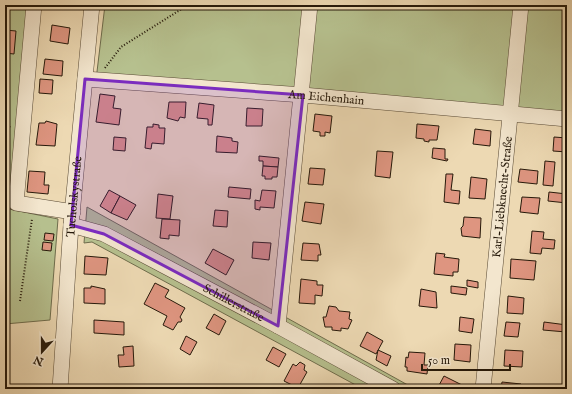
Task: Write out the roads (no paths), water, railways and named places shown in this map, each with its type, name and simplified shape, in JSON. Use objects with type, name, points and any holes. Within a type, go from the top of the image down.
[{"type":"street","name":"Schillerstraße","points":[[34,5],[16,203],[34,206],[72,218],[278,326],[393,389]]},
{"type":"street","name":"Tucholskystraße","points":[[60,389],[72,218],[90,79],[92,5]]},
{"type":"street","points":[[278,326],[303,95],[310,5]]},
{"type":"street","name":"Karl-Liebknecht-Straße","points":[[483,389],[521,5]]},
{"type":"street","name":"Am Eichenhain","points":[[90,79],[303,95],[567,119]]}]
